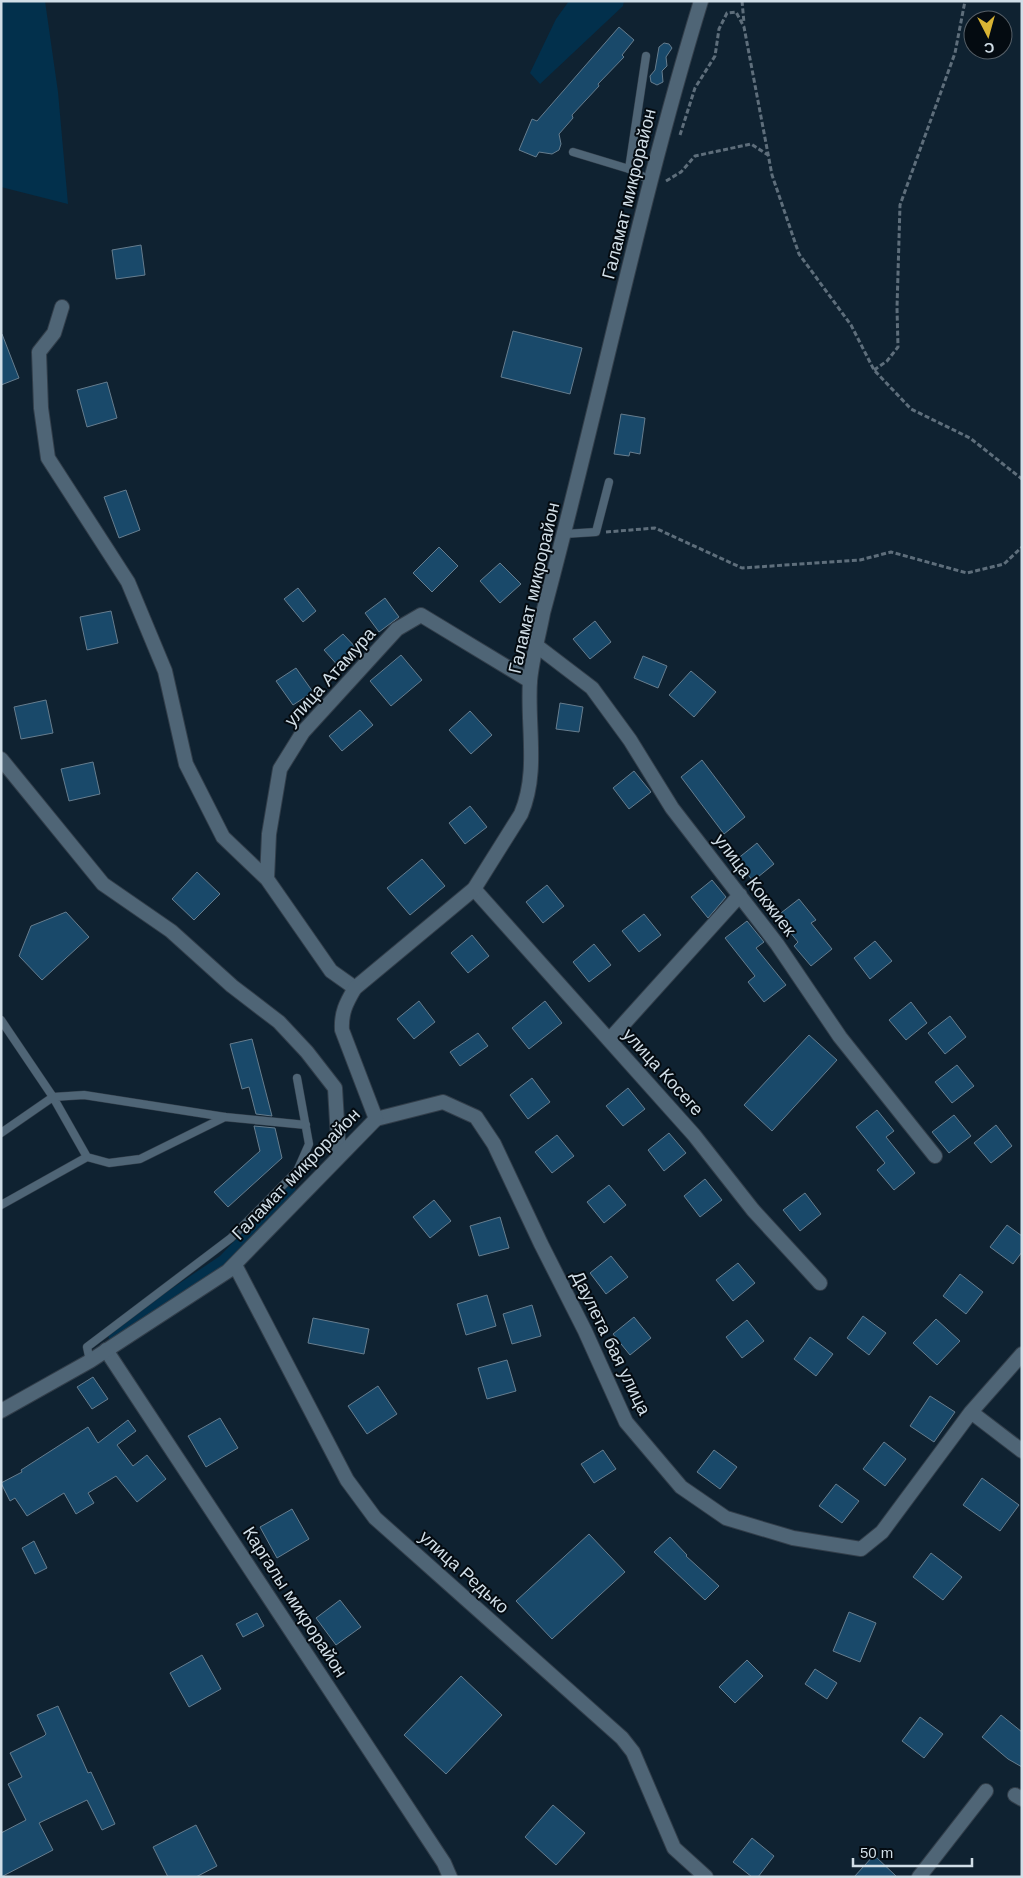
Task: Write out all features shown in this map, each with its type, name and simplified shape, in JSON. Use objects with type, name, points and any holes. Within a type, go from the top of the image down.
[{"type":"street","name":"Галамат микрорайон","points":[[1,1411],[90,1361],[235,1265],[376,1119],[342,1030],[345,1004],[355,988],[474,889],[521,814],[526,801],[531,768],[530,681],[543,613],[680,68],[701,1]]},
{"type":"street","points":[[62,307],[54,332],[39,352],[41,408],[48,458],[128,582],[165,671],[186,764],[223,837],[267,879],[331,971],[355,988]]},
{"type":"street","name":"улица Атамура","points":[[267,879],[269,834],[280,769],[303,732],[397,629],[421,615],[530,681]]},
{"type":"street","name":"улица Кокжиек","points":[[537,646],[592,688],[630,740],[672,808],[778,944],[840,1037],[935,1156]]},
{"type":"street","points":[[1,760],[103,884],[171,931],[232,986],[278,1022],[307,1052],[335,1088],[339,1156]]},
{"type":"street","name":"улица Косеге","points":[[474,889],[610,1039],[694,1135],[753,1210],[820,1284]]},
{"type":"street","points":[[610,1039],[740,895]]},
{"type":"street","name":"Даулета бая улица","points":[[376,1119],[443,1102],[476,1117],[494,1144],[585,1331],[626,1422],[681,1487],[726,1518],[793,1538],[860,1549],[882,1532],[971,1412],[1022,1354]]},
{"type":"street","name":"улица Редько","points":[[235,1265],[347,1480],[375,1518],[622,1738],[633,1752],[674,1848],[706,1877]]},
{"type":"street","name":"Каргалы микрорайон","points":[[106,1350],[444,1863],[450,1877]]},
{"type":"street","points":[[971,1412],[1022,1451]]},
{"type":"street","points":[[919,1877],[986,1791]]},
{"type":"lane","points":[[629,169],[646,56]]},
{"type":"lane","points":[[573,152],[629,169],[651,181]]},
{"type":"lane","points":[[564,534],[596,532],[609,482]]},
{"type":"lane","points":[[1,1020],[53,1097],[87,1157]]},
{"type":"lane","points":[[90,1361],[86,1347],[232,1238],[297,1171],[309,1144],[297,1078]]},
{"type":"lane","points":[[1,1134],[53,1097],[84,1095],[226,1117],[306,1125]]},
{"type":"lane","points":[[1,1205],[87,1157],[109,1163],[140,1159],[226,1117]]},
{"type":"path","points":[[742,1],[744,26],[772,175],[799,254],[851,325],[874,370],[911,409],[970,438],[1022,479]]},
{"type":"path","points":[[874,370],[887,361],[898,347],[896,308],[900,205],[954,54],[965,1]]},
{"type":"path","points":[[678,141],[695,88],[715,56],[719,29],[727,13],[736,12],[744,26]]},
{"type":"path","points":[[651,181],[664,183],[681,172],[696,156],[727,148],[750,144],[768,155]]},
{"type":"path","points":[[596,532],[655,528],[742,568],[860,560],[892,552],[967,572],[1004,564],[1022,548]]},
{"type":"shaded area","points":[[1,1],[45,1],[58,92],[68,204],[1,187]]},
{"type":"shaded area","points":[[569,1],[624,1],[623,6],[540,84],[530,73],[556,19]]},
{"type":"shaded area","points":[[291,1182],[296,1190],[226,1266],[111,1345],[107,1332],[220,1256]]},
{"type":"building","points":[[619,27],[634,40],[622,55],[624,57],[598,84],[599,86],[572,115],[573,118],[559,134],[561,144],[559,150],[552,154],[539,152],[536,157],[519,150],[532,119],[537,121]]},
{"type":"building","points":[[664,43],[669,44],[672,48],[666,57],[667,66],[662,71],[663,82],[657,85],[651,82],[650,76],[655,70],[659,47]]},
{"type":"building","points":[[141,245],[145,275],[116,279],[112,250]]},
{"type":"building","points":[[513,331],[582,348],[570,394],[501,377]]},
{"type":"building","points":[[1,335],[19,378],[1,385]]},
{"type":"building","points":[[107,382],[117,418],[87,427],[77,390]]},
{"type":"building","points":[[621,414],[645,418],[640,454],[630,452],[629,456],[614,454]]},
{"type":"building","points":[[126,490],[140,530],[119,538],[104,497]]},
{"type":"building","points":[[439,547],[458,566],[432,592],[413,573]]},
{"type":"building","points":[[500,563],[521,584],[500,603],[480,581]]},
{"type":"building","points":[[298,588],[316,611],[303,622],[284,599]]},
{"type":"building","points":[[385,598],[399,617],[379,632],[365,613]]},
{"type":"building","points":[[111,611],[118,643],[87,650],[80,617]]},
{"type":"building","points":[[595,621],[611,642],[590,659],[573,639]]},
{"type":"building","points":[[343,634],[359,651],[340,668],[324,650]]},
{"type":"building","points":[[401,655],[422,680],[391,706],[370,681]]},
{"type":"building","points":[[643,656],[667,666],[658,688],[634,678]]},
{"type":"building","points":[[296,668],[313,692],[293,705],[276,681]]},
{"type":"building","points":[[691,671],[716,692],[694,717],[669,695]]},
{"type":"building","points":[[46,700],[53,733],[21,739],[14,707]]},
{"type":"building","points":[[560,703],[583,707],[579,732],[556,729]]},
{"type":"building","points":[[360,710],[373,725],[342,751],[329,736]]},
{"type":"building","points":[[470,711],[492,735],[471,754],[449,730]]},
{"type":"building","points":[[702,760],[745,817],[724,834],[681,777]]},
{"type":"building","points":[[93,762],[100,794],[69,801],[61,769]]},
{"type":"building","points":[[634,771],[651,792],[629,809],[613,788]]},
{"type":"building","points":[[470,806],[487,827],[465,844],[449,823]]},
{"type":"building","points":[[757,843],[774,864],[753,881],[736,860]]},
{"type":"building","points":[[422,859],[445,886],[410,915],[387,888]]},
{"type":"building","points":[[197,872],[220,894],[194,920],[172,899]]},
{"type":"building","points":[[712,880],[726,897],[708,918],[691,897]]},
{"type":"building","points":[[547,885],[564,906],[543,923],[526,902]]},
{"type":"building","points":[[799,899],[816,920],[811,923],[832,949],[811,966],[794,946],[798,942],[777,916]]},
{"type":"building","points":[[66,912],[89,937],[42,980],[19,956],[31,926]]},
{"type":"building","points":[[644,914],[661,935],[639,952],[622,931]]},
{"type":"building","points":[[747,921],[764,942],[756,948],[786,985],[764,1002],[748,982],[755,976],[725,938]]},
{"type":"building","points":[[472,935],[489,956],[468,973],[451,953]]},
{"type":"building","points":[[875,941],[892,961],[870,979],[854,958]]},
{"type":"building","points":[[594,944],[611,965],[589,982],[573,962]]},
{"type":"building","points":[[419,1001],[435,1022],[414,1039],[397,1019]]},
{"type":"building","points":[[545,1001],[562,1023],[529,1049],[512,1028]]},
{"type":"building","points":[[911,1002],[927,1023],[906,1040],[889,1020]]},
{"type":"building","points":[[950,1016],[966,1037],[945,1054],[928,1033]]},
{"type":"building","points":[[478,1033],[488,1046],[460,1066],[450,1052]]},
{"type":"building","points":[[809,1035],[837,1060],[772,1131],[744,1105]]},
{"type":"building","points":[[252,1039],[272,1116],[256,1114],[249,1087],[242,1089],[230,1044]]},
{"type":"building","points":[[957,1065],[974,1086],[952,1103],[935,1082]]},
{"type":"building","points":[[532,1078],[550,1102],[528,1119],[510,1095]]},
{"type":"building","points":[[628,1088],[645,1109],[623,1126],[606,1106]]},
{"type":"building","points":[[877,1110],[894,1131],[886,1137],[915,1173],[894,1190],[877,1170],[885,1163],[856,1127]]},
{"type":"building","points":[[954,1115],[971,1136],[949,1153],[932,1132]]},
{"type":"building","points":[[996,1125],[1012,1146],[991,1163],[974,1143]]},
{"type":"building","points":[[254,1126],[275,1128],[282,1158],[228,1207],[214,1192],[260,1151]]},
{"type":"building","points":[[669,1133],[686,1153],[664,1171],[648,1150]]},
{"type":"building","points":[[557,1135],[574,1156],[552,1173],[535,1152]]},
{"type":"building","points":[[705,1179],[722,1200],[700,1217],[684,1196]]},
{"type":"building","points":[[609,1185],[626,1205],[604,1223],[587,1202]]},
{"type":"building","points":[[805,1193],[821,1214],[800,1231],[783,1210]]},
{"type":"building","points":[[434,1200],[451,1221],[430,1238],[413,1217]]},
{"type":"building","points":[[500,1217],[509,1248],[479,1256],[470,1226]]},
{"type":"building","points":[[1007,1225],[1022,1236],[1022,1252],[1013,1264],[990,1247]]},
{"type":"building","points":[[611,1256],[628,1277],[606,1294],[590,1273]]},
{"type":"building","points":[[738,1263],[755,1283],[733,1301],[716,1280]]},
{"type":"building","points":[[960,1274],[983,1292],[966,1314],[943,1296]]},
{"type":"building","points":[[487,1295],[496,1326],[466,1335],[457,1304]]},
{"type":"building","points":[[532,1305],[541,1336],[512,1344],[503,1314]]},
{"type":"building","points":[[863,1316],[886,1333],[869,1355],[847,1338]]},
{"type":"building","points":[[634,1317],[651,1338],[630,1355],[613,1334]]},
{"type":"building","points":[[313,1318],[369,1329],[364,1354],[308,1343]]},
{"type":"building","points":[[936,1319],[960,1341],[937,1365],[913,1343]]},
{"type":"building","points":[[747,1320],[764,1341],[742,1358],[726,1337]]},
{"type":"building","points":[[810,1337],[833,1354],[816,1376],[794,1359]]},
{"type":"building","points":[[507,1360],[516,1391],[487,1399],[478,1368]]},
{"type":"building","points":[[93,1377],[108,1399],[92,1409],[77,1387]]},
{"type":"building","points":[[378,1386],[397,1414],[367,1434],[348,1406]]},
{"type":"building","points":[[930,1396],[955,1412],[934,1442],[910,1426]]},
{"type":"building","points":[[220,1418],[238,1448],[206,1467],[188,1436]]},
{"type":"building","points":[[128,1420],[136,1431],[117,1445],[133,1466],[147,1455],[166,1479],[137,1502],[116,1476],[88,1493],[94,1503],[76,1514],[64,1493],[27,1516],[15,1498],[10,1501],[1,1483],[22,1472],[21,1470],[88,1427],[98,1443]]},
{"type":"building","points":[[884,1442],[906,1459],[885,1486],[863,1469]]},
{"type":"building","points":[[603,1450],[616,1469],[594,1483],[581,1464]]},
{"type":"building","points":[[714,1450],[737,1467],[720,1489],[697,1472]]},
{"type":"building","points":[[982,1478],[1019,1505],[1000,1531],[963,1505]]},
{"type":"building","points":[[836,1484],[859,1501],[842,1523],[819,1506]]},
{"type":"building","points":[[292,1509],[309,1539],[277,1558],[260,1527]]},
{"type":"building","points":[[589,1534],[625,1572],[552,1639],[516,1601]]},
{"type":"building","points":[[670,1537],[686,1556],[719,1586],[705,1600],[654,1552]]},
{"type":"building","points":[[34,1541],[47,1568],[35,1574],[22,1548]]},
{"type":"building","points":[[931,1553],[962,1577],[943,1600],[913,1577]]},
{"type":"building","points":[[340,1600],[361,1627],[336,1645],[316,1618]]},
{"type":"building","points":[[849,1612],[876,1623],[860,1662],[833,1651]]},
{"type":"building","points":[[257,1613],[264,1626],[243,1637],[236,1624]]},
{"type":"building","points":[[202,1655],[221,1689],[189,1707],[170,1673]]},
{"type":"building","points":[[747,1660],[763,1676],[735,1703],[719,1687]]},
{"type":"building","points":[[815,1669],[837,1683],[827,1699],[805,1684]]},
{"type":"building","points":[[461,1676],[502,1715],[446,1774],[404,1735]]},
{"type":"building","points":[[58,1706],[88,1773],[91,1772],[115,1824],[102,1830],[87,1800],[39,1823],[53,1850],[1,1877],[1,1833],[26,1820],[8,1784],[22,1777],[10,1753],[44,1736],[46,1734],[37,1715]]},
{"type":"building","points":[[1001,1715],[1022,1732],[1022,1767],[1008,1759],[982,1737]]},
{"type":"building","points":[[920,1717],[943,1734],[924,1758],[902,1741]]},
{"type":"building","points":[[553,1805],[585,1833],[556,1865],[525,1837]]},
{"type":"building","points":[[196,1825],[217,1866],[196,1877],[168,1877],[153,1847]]},
{"type":"building","points":[[752,1838],[774,1856],[758,1877],[752,1877],[733,1862]]},
{"type":"building","points":[[874,1855],[897,1877],[854,1877]]}]
